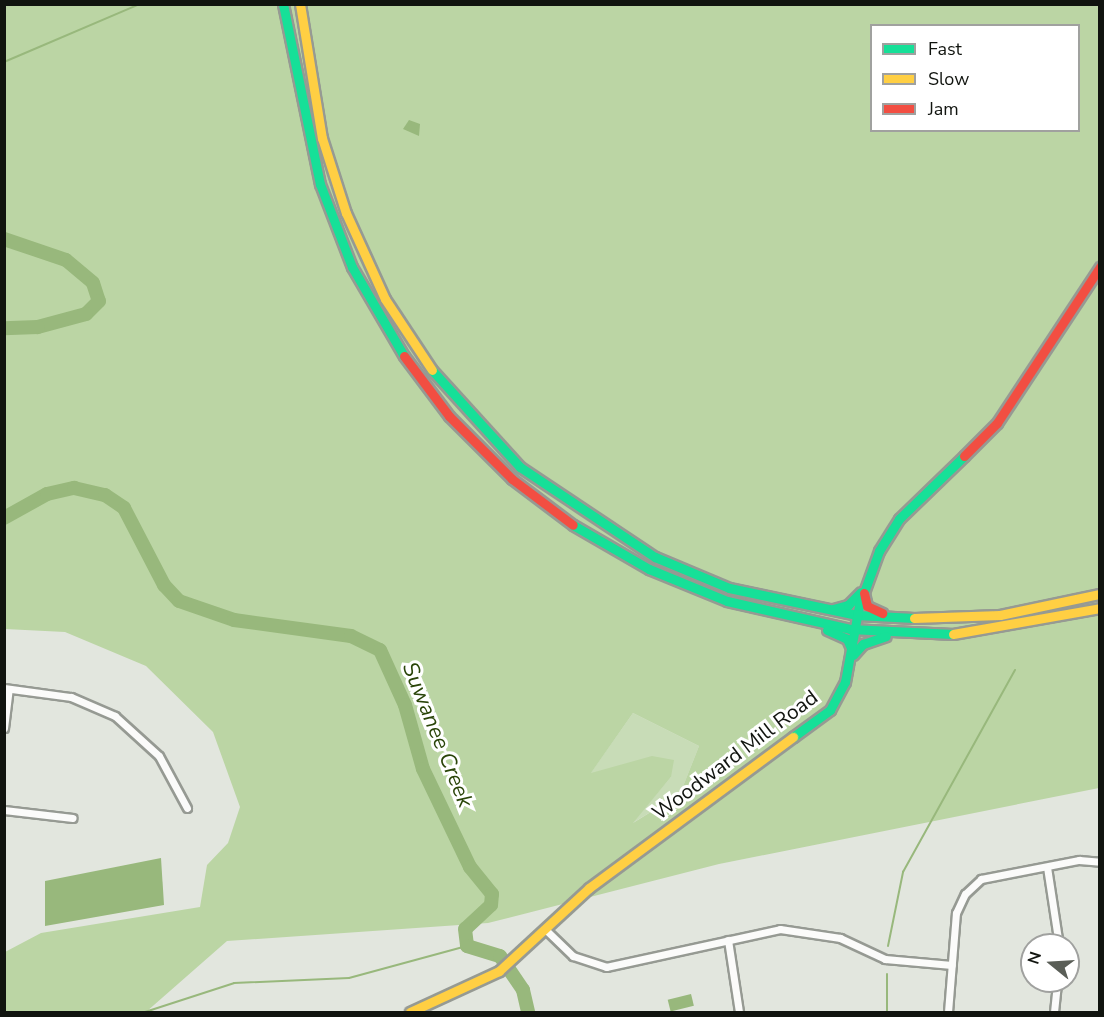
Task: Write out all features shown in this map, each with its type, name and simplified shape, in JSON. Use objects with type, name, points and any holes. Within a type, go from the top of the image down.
[{"type":"main road","points":[[283,4],[320,184],[352,267],[395,344],[449,416],[512,479],[580,530],[649,569],[727,602],[839,634],[853,655],[875,638],[900,633]]},
{"type":"main road","points":[[300,4],[322,138],[346,213],[385,299],[447,392],[520,467],[655,557],[729,588],[856,615],[897,617],[1000,615],[1100,594]]},
{"type":"main road","name":"Woodward Mill Road","points":[[411,1012],[499,970],[522,954],[589,888],[830,710],[853,655],[856,615],[864,588],[899,519],[997,423],[1100,267]]},
{"type":"main road","points":[[826,609],[848,605],[864,588]]},
{"type":"main road","points":[[864,588],[867,606],[897,617]]},
{"type":"main road","points":[[785,617],[855,630],[900,633],[994,630],[1100,608]]},
{"type":"street","points":[[4,728],[7,688],[71,697],[115,716],[159,756],[187,808]]},
{"type":"street","points":[[4,810],[73,818]]},
{"type":"street","points":[[948,1012],[956,914],[965,894],[981,879],[1047,867],[1100,862]]},
{"type":"street","points":[[1047,867],[1057,933]]},
{"type":"street","points":[[547,931],[573,956],[606,967],[780,929],[809,931],[885,959],[952,965]]},
{"type":"street","points":[[729,940],[740,1011],[750,1012]]},
{"type":"street","points":[[1054,1012],[1056,993]]},
{"type":"shaded area","points":[[5,5],[1099,5],[1099,788],[719,864],[488,923],[227,941],[146,1012],[5,1012],[5,952],[41,933],[200,907],[207,865],[228,843],[240,807],[213,732],[146,666],[65,632],[5,629]],"holes":[[[633,713],[699,746],[680,794],[633,823],[671,777],[674,760],[652,756],[591,773]]]},
{"type":"shaded area","points":[[409,120],[420,124],[419,136],[403,129]]},
{"type":"shaded area","points":[[633,713],[699,746],[680,794],[631,824],[671,777],[619,767],[590,774]]},
{"type":"shaded area","points":[[161,858],[164,905],[45,926],[45,881]]},
{"type":"shaded area","points":[[691,994],[694,1006],[671,1011],[668,1000]]},
{"type":"waterway","points":[[4,62],[140,4]]},
{"type":"waterway","name":"Suwanee Creek","points":[[4,239],[66,260],[93,283],[99,301],[86,314],[38,327],[4,328]]},
{"type":"waterway","name":"Suwanee Creek","points":[[4,518],[47,494],[74,488],[105,495],[124,508],[164,585],[179,601],[234,620],[351,636],[380,650],[405,705],[423,769],[470,867],[492,894],[491,905],[465,929],[467,946],[500,956],[523,990],[528,1012]]},
{"type":"waterway","points":[[888,946],[903,872],[1015,670]]},
{"type":"waterway","points":[[145,1012],[234,983],[349,978],[467,946]]},
{"type":"waterway","points":[[887,974],[887,1012]]},
{"type":"waterway","points":[[4,1012],[99,1012]]},
{"type":"traffic: fast","points":[[283,4],[320,184],[352,267],[404,356]]},
{"type":"traffic: fast","points":[[432,370],[520,467],[655,557],[729,588],[857,615],[914,618]]},
{"type":"traffic: fast","points":[[793,737],[830,710],[845,682],[859,606],[879,551],[899,519],[964,456]]},
{"type":"traffic: fast","points":[[573,525],[649,569],[727,601],[850,629],[953,634]]},
{"type":"traffic: fast","points":[[833,609],[848,605],[861,592]]},
{"type":"traffic: fast","points":[[827,630],[847,639],[852,650]]},
{"type":"traffic: fast","points":[[853,655],[863,644],[886,636]]},
{"type":"traffic: slow","points":[[300,4],[322,138],[346,213],[385,299],[432,370]]},
{"type":"traffic: slow","points":[[914,618],[1000,615],[1100,594]]},
{"type":"traffic: slow","points":[[953,634],[1100,608]]},
{"type":"traffic: slow","points":[[410,1012],[499,971],[589,888],[793,737]]},
{"type":"traffic: jam","points":[[964,456],[997,423],[1100,267]]},
{"type":"traffic: jam","points":[[404,356],[449,416],[512,479],[573,525]]},
{"type":"traffic: jam","points":[[864,593],[867,606],[882,613]]}]
